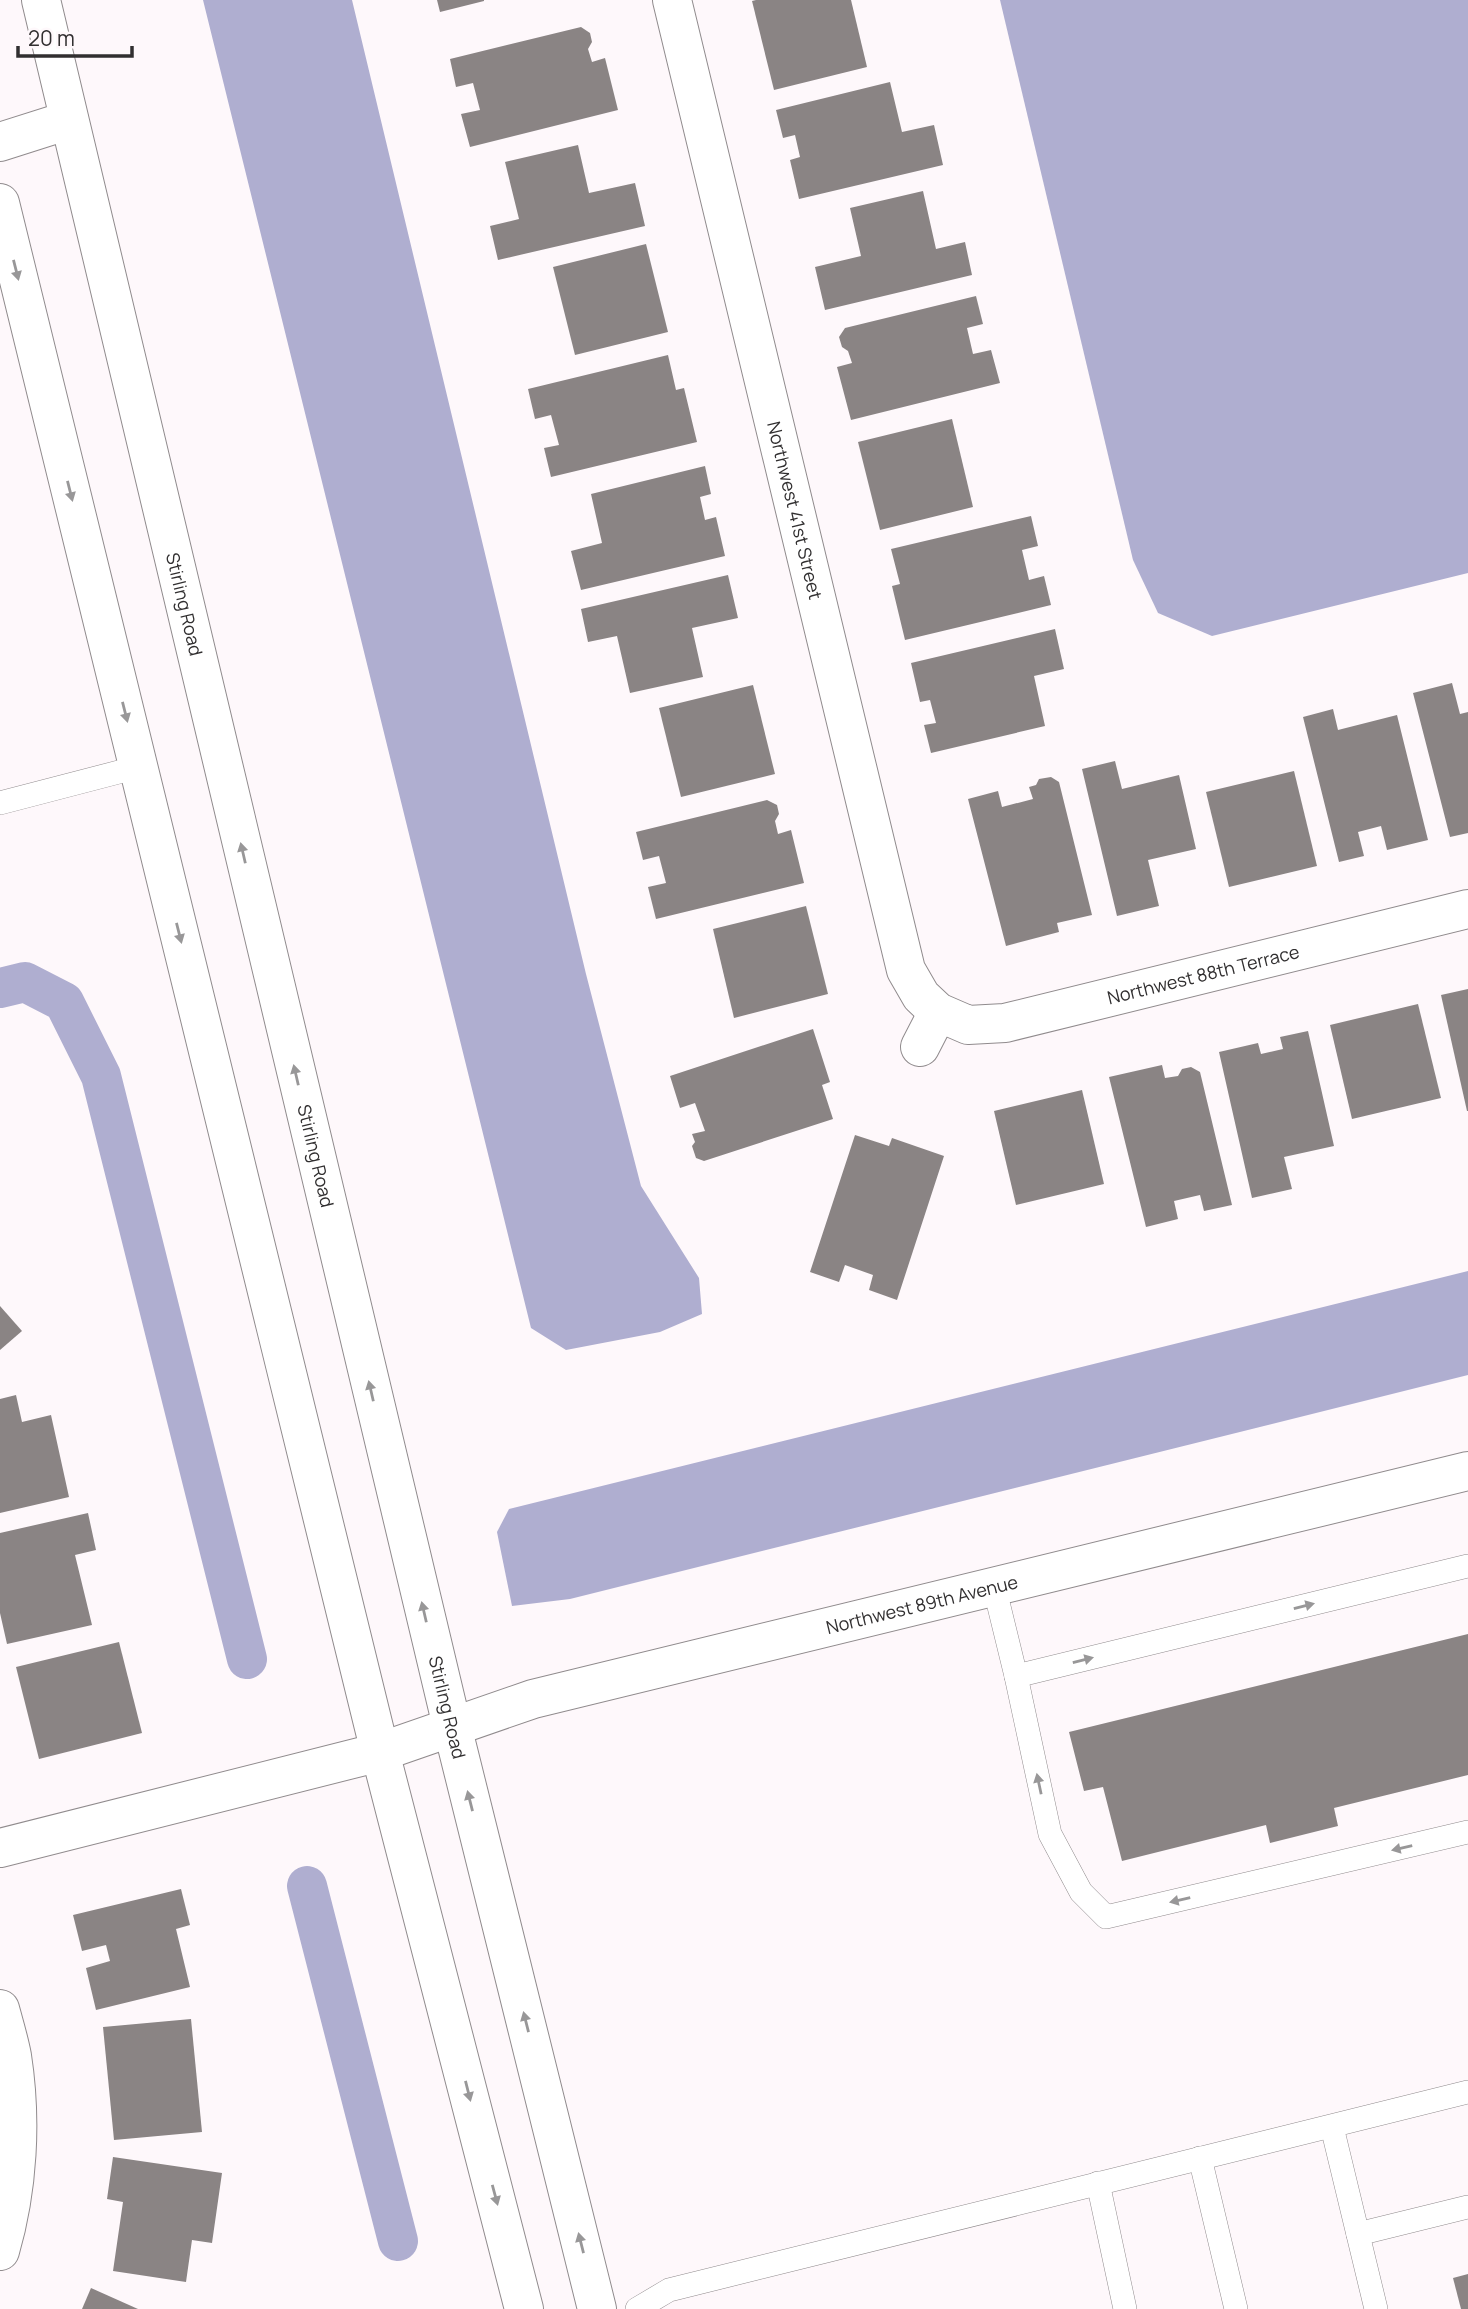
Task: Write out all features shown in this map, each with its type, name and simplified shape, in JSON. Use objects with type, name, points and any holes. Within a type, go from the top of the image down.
[{"type":"main road","name":"Stirling Road","points":[[41,0],[452,1726],[597,2309]]},
{"type":"main road","name":"Northwest 41st Street","points":[[672,0],[906,970],[920,996],[938,1012]]},
{"type":"main road","points":[[0,142],[69,120]]},
{"type":"main road","points":[[0,203],[380,1752],[524,2309]]},
{"type":"main road","name":"Northwest 88th Terrace","points":[[938,1012],[968,1025],[1005,1023],[1468,909]]},
{"type":"main road","points":[[920,1047],[938,1012]]},
{"type":"main road","name":"Northwest 89th Avenue","points":[[0,1848],[380,1752],[533,1699],[1468,1471]]},
{"type":"main road","points":[[0,2009],[12,2056],[17,2115],[15,2173],[7,2227],[0,2251]]},
{"type":"lane","points":[[0,803],[138,767]]},
{"type":"lane","points":[[1016,1676],[1468,1566]]},
{"type":"lane","points":[[994,1586],[1050,1834],[1081,1892],[1107,1917],[1468,1832]]},
{"type":"lane","points":[[637,2309],[669,2290],[1468,2092]]},
{"type":"lane","points":[[1332,2127],[1376,2309]]},
{"type":"lane","points":[[1200,2158],[1236,2309]]},
{"type":"lane","points":[[1098,2183],[1125,2309]]},
{"type":"lane","points":[[1358,2234],[1468,2207]]},
{"type":"water","points":[[203,0],[352,0],[586,974],[641,1186],[699,1278],[702,1314],[660,1332],[566,1350],[531,1328]]},
{"type":"water","points":[[1000,0],[1468,0],[1468,573],[1212,636],[1158,613],[1133,560]]},
{"type":"water","points":[[1468,1271],[1468,1375],[570,1599],[512,1606],[497,1532],[509,1509]]},
{"type":"building","points":[[437,0],[484,0],[484,1],[440,12]]},
{"type":"building","points":[[851,0],[867,67],[774,90],[752,1]]},
{"type":"building","points":[[581,27],[590,33],[592,42],[588,49],[592,62],[605,58],[618,110],[470,147],[461,114],[480,110],[473,83],[456,87],[450,59]]},
{"type":"building","points":[[890,82],[902,132],[934,125],[943,165],[799,199],[790,160],[800,157],[795,135],[783,138],[776,110]]},
{"type":"building","points":[[578,145],[589,193],[635,183],[645,226],[498,260],[490,226],[519,219],[505,162]]},
{"type":"building","points":[[923,191],[936,249],[965,242],[972,275],[825,310],[815,267],[861,256],[850,208]]},
{"type":"building","points":[[646,244],[668,332],[575,355],[553,267]]},
{"type":"building","points":[[976,296],[983,324],[967,328],[973,354],[991,350],[1000,383],[851,420],[837,367],[852,363],[839,337],[845,328]]},
{"type":"building","points":[[668,355],[676,390],[684,388],[697,442],[551,477],[544,448],[559,445],[551,415],[535,419],[528,389]]},
{"type":"building","points":[[952,419],[973,507],[880,530],[858,442]]},
{"type":"building","points":[[705,466],[711,494],[700,497],[705,520],[716,517],[725,556],[581,590],[571,551],[602,543],[591,494]]},
{"type":"building","points":[[1031,516],[1038,546],[1022,550],[1029,580],[1044,576],[1051,605],[905,640],[892,586],[900,584],[891,549]]},
{"type":"building","points":[[728,575],[738,618],[692,628],[703,677],[630,693],[617,636],[588,642],[581,609]]},
{"type":"building","points":[[1055,629],[1064,669],[1034,676],[1045,726],[931,753],[924,725],[936,723],[930,700],[920,702],[911,663]]},
{"type":"building","points":[[1452,683],[1460,714],[1468,712],[1468,833],[1450,837],[1413,693]]},
{"type":"building","points":[[753,685],[775,774],[681,797],[659,708]]},
{"type":"building","points":[[1333,709],[1338,730],[1397,715],[1428,840],[1387,850],[1381,826],[1358,832],[1364,856],[1339,862],[1303,717]]},
{"type":"building","points":[[1115,761],[1122,789],[1179,775],[1196,849],[1148,860],[1159,906],[1117,916],[1082,769]]},
{"type":"building","points":[[1294,771],[1317,866],[1229,887],[1206,792]]},
{"type":"building","points":[[1051,777],[1059,782],[1092,915],[1057,923],[1059,932],[1006,946],[968,799],[998,791],[1002,807],[1033,799],[1029,787],[1036,785],[1039,779]]},
{"type":"building","points":[[767,800],[777,805],[779,814],[775,821],[778,834],[791,830],[804,883],[656,919],[648,887],[666,883],[659,856],[643,860],[636,832]]},
{"type":"building","points":[[806,906],[828,994],[734,1018],[713,929]]},
{"type":"building","points":[[1468,989],[1468,1111],[1467,1111],[1441,995]]},
{"type":"building","points":[[1418,1004],[1441,1098],[1352,1119],[1330,1025]]},
{"type":"building","points":[[813,1029],[830,1082],[822,1085],[833,1119],[704,1161],[696,1158],[692,1134],[705,1131],[695,1103],[680,1108],[670,1076]]},
{"type":"building","points":[[1308,1031],[1334,1146],[1284,1157],[1292,1189],[1252,1198],[1219,1052],[1258,1043],[1261,1054],[1283,1049],[1280,1037]]},
{"type":"building","points":[[1162,1065],[1165,1078],[1178,1076],[1182,1069],[1191,1067],[1200,1072],[1232,1205],[1204,1211],[1200,1195],[1174,1201],[1178,1219],[1146,1227],[1109,1077]]},
{"type":"building","points":[[1082,1090],[1104,1184],[1016,1205],[994,1111]]},
{"type":"building","points":[[855,1135],[889,1146],[892,1138],[944,1156],[897,1300],[869,1290],[873,1275],[845,1265],[839,1282],[810,1272]]},
{"type":"building","points":[[0,1306],[22,1331],[0,1350]]},
{"type":"building","points":[[16,1395],[22,1422],[51,1415],[69,1497],[0,1513],[0,1399]]},
{"type":"building","points":[[88,1513],[96,1550],[75,1555],[92,1625],[7,1644],[0,1613],[0,1533]]},
{"type":"building","points":[[1468,1634],[1468,1775],[1334,1808],[1338,1826],[1270,1843],[1266,1825],[1122,1861],[1103,1787],[1084,1791],[1069,1732]]},
{"type":"building","points":[[119,1642],[142,1733],[39,1759],[16,1667]]},
{"type":"building","points":[[181,1889],[190,1925],[176,1929],[190,1987],[96,2010],[86,1968],[110,1961],[106,1945],[82,1951],[73,1915]]},
{"type":"building","points":[[191,2019],[202,2132],[114,2140],[103,2027]]},
{"type":"building","points":[[113,2157],[222,2173],[212,2243],[192,2240],[186,2282],[113,2271],[123,2202],[107,2199]]},
{"type":"building","points":[[1468,2274],[1468,2309],[1461,2309],[1453,2278]]},
{"type":"building","points":[[91,2288],[138,2309],[82,2309]]},
{"type":"waterway","points":[[0,988],[25,982],[64,1002],[101,1076],[247,1659]]},
{"type":"waterway","points":[[307,1886],[398,2241]]}]
